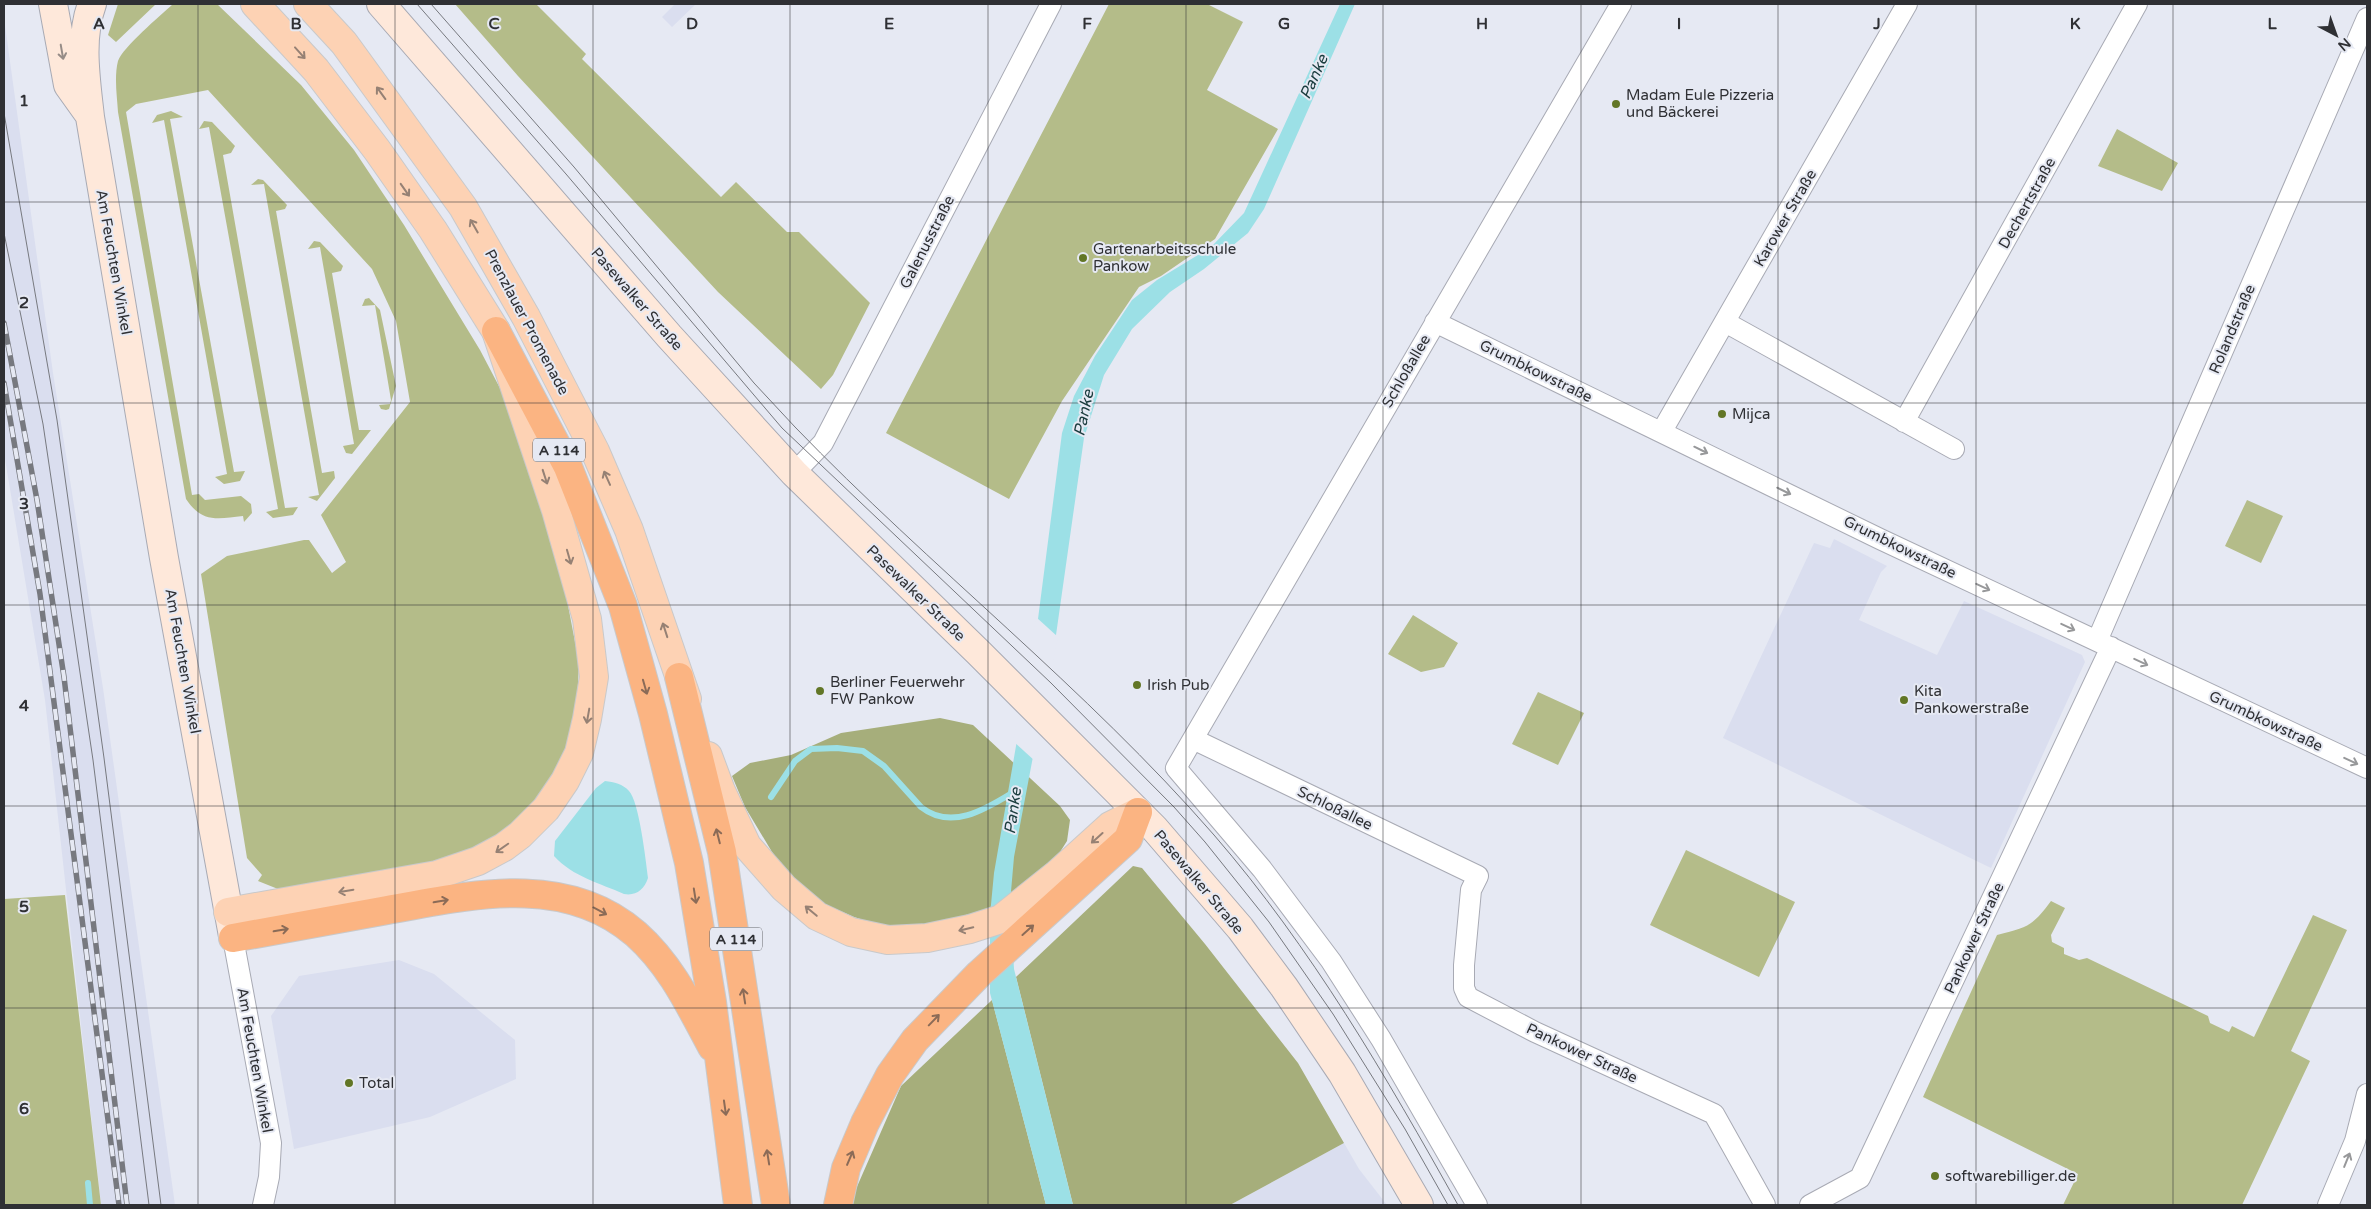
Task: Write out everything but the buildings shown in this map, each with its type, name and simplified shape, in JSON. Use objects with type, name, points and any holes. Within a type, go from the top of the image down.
[{"type":"highway","name":"A 114","points":[[496,331],[568,467],[622,606],[653,714],[689,863],[712,1002],[738,1205]]},
{"type":"highway","name":"A 114","points":[[679,677],[722,852],[776,1205]]},
{"type":"highway","points":[[838,1205],[846,1168],[865,1123],[890,1075],[915,1040],[978,974],[1128,839],[1138,812]]},
{"type":"highway","points":[[230,925],[481,894],[514,892],[571,899],[594,907],[614,918],[635,933],[654,951],[675,978],[719,1060]]},
{"type":"main road","name":"Am Feuchten Winkel","points":[[54,4],[68,85],[90,117]]},
{"type":"main road","name":"Am Feuchten Winkel","points":[[92,4],[86,19],[85,68],[90,117],[166,568],[230,925]]},
{"type":"main road","points":[[230,925],[437,875],[478,861],[504,847],[540,816],[557,794],[579,753],[594,677],[587,619],[556,510],[496,331],[433,230],[377,150],[316,70],[255,4]]},
{"type":"main road","name":"Prenzlauer Promenade","points":[[308,4],[344,43],[463,207],[526,317],[595,451],[629,530],[653,594],[679,677],[721,791],[746,846],[784,888],[817,916],[851,932],[888,940],[927,938],[970,929],[1001,919],[1056,875],[1110,826],[1138,812]]},
{"type":"main road","name":"Pasewalker Straße","points":[[380,4],[669,336],[794,473],[1022,694],[1138,812],[1240,928],[1284,987],[1342,1072],[1419,1205]]},
{"type":"street","name":"Galenusstraße","points":[[794,473],[823,443],[1051,4]]},
{"type":"street","name":"Schloßallee","points":[[1477,1205],[1381,1039],[1331,960],[1262,869],[1176,768],[1621,4]]},
{"type":"street","name":"Karower Straße","points":[[1662,431],[1907,4]]},
{"type":"street","name":"Dechertstraße","points":[[1904,422],[2137,4]]},
{"type":"street","name":"Rolandstraße","points":[[2104,644],[2367,18]]},
{"type":"street","name":"Grumbkowstraße","points":[[1435,322],[1880,538],[2367,768]]},
{"type":"street","points":[[1725,322],[1954,449]]},
{"type":"street","name":"Pankower Straße","points":[[1810,1205],[1860,1178],[2104,644]]},
{"type":"street","name":"Schloßallee","points":[[1193,740],[1478,876]]},
{"type":"street","name":"Pankower Straße","points":[[1478,876],[1472,890],[1464,965],[1464,988],[1468,997],[1535,1032],[1714,1114],[1765,1205]]},
{"type":"street","name":"Am Feuchten Winkel","points":[[230,925],[271,1143],[269,1177],[263,1205]]},
{"type":"street","points":[[2328,1205],[2355,1141],[2367,1094]]},
{"type":"shaded area","points":[[672,4],[696,4],[672,27],[662,17],[674,5]]},
{"type":"shaded area","points":[[4,18],[53,373],[103,688],[175,1205],[101,1205],[45,700],[4,453]]},
{"type":"shaded area","name":"Kita Pankowerstraße","points":[[1834,539],[1887,566],[1881,572],[1859,620],[1937,655],[1964,601],[2082,655],[2085,662],[1991,868],[1723,738],[1814,543],[1830,548]]},
{"type":"shaded area","points":[[399,960],[434,974],[515,1040],[516,1079],[430,1117],[294,1149],[271,1016],[299,976]]},
{"type":"shaded area","points":[[1344,1143],[1359,1169],[1387,1205],[1230,1205]]},
{"type":"green space","points":[[118,4],[156,4],[116,42],[108,35]]},
{"type":"green space","points":[[173,4],[217,4],[301,85],[354,150],[404,225],[480,350],[512,411],[559,558],[579,663],[577,704],[571,734],[558,767],[536,802],[508,828],[474,850],[436,863],[278,889],[258,881],[262,875],[247,858],[201,574],[227,556],[304,540],[309,540],[332,573],[346,562],[321,515],[410,402],[396,321],[372,269],[208,90],[136,104],[126,112],[192,495],[199,494],[205,500],[241,496],[251,504],[252,513],[244,522],[243,516],[211,518],[198,512],[186,499],[118,112],[116,86],[116,73],[121,55],[142,32]]},
{"type":"green space","points":[[455,4],[536,4],[586,54],[582,59],[721,197],[736,182],[787,232],[799,232],[870,303],[833,375],[821,389],[718,292],[518,76]]},
{"type":"green space","name":"Gartenarbeitsschule Pankow","points":[[1109,4],[1207,4],[1243,22],[1207,90],[1278,129],[1215,239],[1161,276],[1139,287],[1062,401],[1009,499],[886,433]]},
{"type":"green space","points":[[171,111],[183,117],[170,119],[234,472],[245,471],[240,481],[224,484],[215,477],[227,474],[164,120],[152,123],[157,115]]},
{"type":"green space","points":[[204,121],[212,122],[235,146],[231,153],[223,155],[285,508],[298,507],[293,515],[273,518],[266,512],[278,509],[209,127],[199,129]]},
{"type":"green space","points":[[2117,129],[2178,163],[2162,191],[2098,166]]},
{"type":"green space","points":[[258,179],[263,180],[287,205],[285,209],[276,211],[322,473],[334,471],[335,478],[317,501],[308,497],[319,495],[264,184],[251,185]]},
{"type":"green space","points":[[314,241],[320,242],[343,266],[341,271],[332,273],[359,430],[371,430],[352,454],[346,453],[343,446],[354,444],[320,247],[308,249]]},
{"type":"green space","points":[[369,298],[380,310],[396,386],[389,409],[386,410],[381,409],[379,405],[390,404],[391,400],[375,305],[362,306],[365,299]]},
{"type":"green space","points":[[2247,500],[2283,516],[2261,563],[2225,546]]},
{"type":"green space","points":[[1413,615],[1458,643],[1444,667],[1421,672],[1388,654]]},
{"type":"green space","points":[[1538,692],[1584,713],[1558,765],[1512,744]]},
{"type":"green space","points":[[940,718],[973,725],[1060,806],[1070,820],[1067,841],[1053,863],[990,915],[906,930],[879,925],[854,917],[820,902],[778,862],[745,807],[732,776],[750,763],[791,755],[841,733]]},
{"type":"green space","points":[[1686,850],[1795,902],[1759,977],[1650,925]]},
{"type":"green space","points":[[1133,866],[1142,868],[1205,944],[1298,1063],[1344,1143],[1230,1205],[1073,1205],[1016,977]]},
{"type":"green space","points":[[65,895],[101,1205],[4,1205],[4,899]]},
{"type":"green space","points":[[2051,901],[2065,908],[2051,935],[2052,942],[2064,948],[2064,954],[2079,960],[2087,958],[2208,1016],[2210,1023],[2229,1032],[2232,1026],[2254,1037],[2313,915],[2347,930],[2291,1051],[2310,1061],[2242,1205],[2063,1205],[2078,1174],[1923,1097],[1997,935],[2028,925],[2039,916]]},
{"type":"green space","points":[[992,1000],[1046,1205],[849,1205],[901,1086]]},
{"type":"water","name":"Panke","points":[[1340,4],[1355,4],[1264,209],[1248,233],[1204,269],[1170,292],[1132,329],[1104,375],[1084,438],[1056,635],[1014,857],[1010,903],[1014,969],[1073,1205],[1046,1205],[990,993],[990,915],[994,873],[1038,619],[1062,433],[1074,396],[1095,356],[1132,300],[1157,280],[1211,247],[1244,213]]},
{"type":"water","points":[[605,781],[618,784],[629,791],[636,806],[648,878],[642,889],[636,893],[624,894],[587,879],[561,863],[554,856],[555,841],[596,788]]},
{"type":"pier","points":[[1036,617],[1058,637],[1035,761],[1013,741]]},
{"type":"waterway","name":"Panke","points":[[771,797],[795,761],[811,749],[837,748],[863,751],[884,766],[921,807],[932,814],[944,817],[968,815],[980,811],[1012,793]]},
{"type":"waterway","points":[[88,1183],[90,1205]]},
{"type":"tram line","points":[[417,4],[566,174],[782,428],[1051,683],[1174,807],[1205,842],[1269,922],[1333,1014],[1405,1129],[1448,1205]]},
{"type":"tram line","points":[[431,4],[574,167],[754,383],[795,427],[899,529],[1114,729],[1214,835],[1283,922],[1315,967],[1375,1061],[1458,1205]]},
{"type":"tram line","points":[[4,113],[57,420],[104,758],[161,1205]]},
{"type":"tram line","points":[[4,233],[43,424],[93,760],[149,1205]]},
{"type":"railway","points":[[4,323],[37,500],[64,677],[127,1205]]},
{"type":"railway","points":[[4,383],[40,594],[119,1205]]},
{"type":"place","name":"Madam Eule Pizzeria und Bäckerei","points":[[1616,104]]},
{"type":"place","name":"Gartenarbeitsschule Pankow","points":[[1083,258]]},
{"type":"place","name":"Mijca","points":[[1722,414]]},
{"type":"place","name":"Irish Pub","points":[[1137,685]]},
{"type":"place","name":"Berliner Feuerwehr FW Pankow","points":[[820,691]]},
{"type":"place","name":"Kita Pankowerstraße","points":[[1904,700]]},
{"type":"place","name":"Total","points":[[349,1083]]},
{"type":"place","name":"softwarebilliger.de","points":[[1935,1176]]}]
